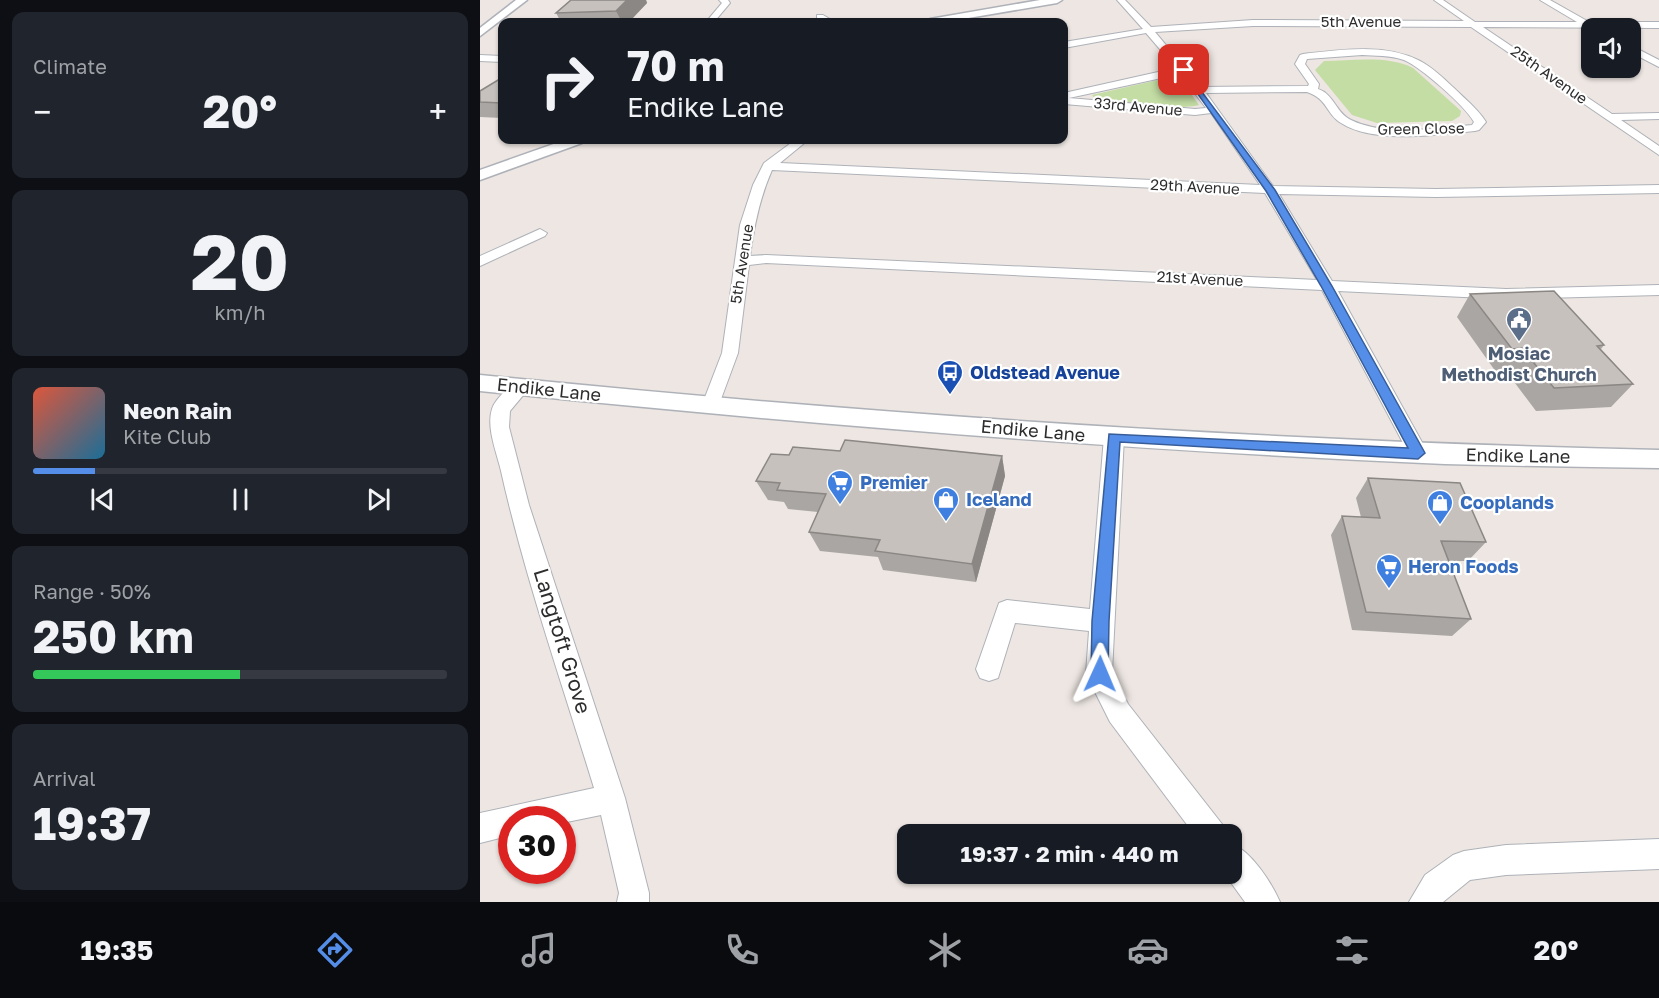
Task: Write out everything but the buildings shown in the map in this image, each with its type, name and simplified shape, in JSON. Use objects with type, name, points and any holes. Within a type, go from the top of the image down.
[{"type":"street","points":[[499,18],[522,0]]},
{"type":"street","points":[[713,18],[726,3],[723,0]]},
{"type":"street","points":[[953,18],[1057,0]]},
{"type":"street","points":[[1121,0],[1184,70],[1270,190],[1418,453]]},
{"type":"street","name":"25th Avenue","points":[[1438,0],[1659,152]]},
{"type":"street","points":[[1544,0],[1581,21]]},
{"type":"street","points":[[480,33],[498,19]]},
{"type":"street","name":"5th Avenue","points":[[1068,44],[1150,30],[1293,22],[1473,23],[1581,27]]},
{"type":"street","name":"5th Avenue","points":[[1641,26],[1659,25]]},
{"type":"street","name":"Green Close","points":[[1388,54],[1404,57],[1417,63],[1476,115],[1480,122],[1475,128],[1457,130],[1382,131],[1359,128],[1343,120],[1322,94],[1309,89],[1314,87],[1314,84],[1300,63],[1303,57],[1388,54]]},
{"type":"street","points":[[1641,54],[1659,64]]},
{"type":"street","points":[[480,58],[498,59]]},
{"type":"street","name":"33rd Avenue","points":[[1068,94],[1184,70]]},
{"type":"street","points":[[1199,90],[1309,89]]},
{"type":"street","name":"33rd Avenue","points":[[1068,99],[1195,112],[1213,110]]},
{"type":"street","points":[[1609,117],[1659,116]]},
{"type":"street","points":[[480,176],[566,144]]},
{"type":"street","name":"5th Avenue","points":[[711,405],[730,353],[747,225],[759,185],[768,166],[797,144]]},
{"type":"street","name":"29th Avenue","points":[[768,166],[1270,190],[1585,192],[1659,189]]},
{"type":"street","points":[[480,262],[540,233]]},
{"type":"street","name":"21st Avenue","points":[[741,261],[778,259],[1506,294],[1659,290]]},
{"type":"street","name":"Endike Lane","points":[[480,383],[711,405],[1114,437],[1418,453],[1659,459]]},
{"type":"street","name":"Langtoft Grove","points":[[521,387],[501,409],[500,427],[519,505],[611,798],[634,893],[633,902]]},
{"type":"street","points":[[1114,437],[1101,621],[1100,674],[1119,713],[1204,824]]},
{"type":"street","points":[[988,669],[1006,611],[1101,621]]},
{"type":"street","points":[[576,806],[611,798]]},
{"type":"street","points":[[480,828],[498,824]]},
{"type":"street","points":[[1425,902],[1436,886],[1464,866],[1506,860],[1659,854]]},
{"type":"street","points":[[1242,872],[1264,902]]},
{"type":"green space","points":[[1381,60],[1413,68],[1461,111],[1460,116],[1452,121],[1377,123],[1352,115],[1315,70],[1324,61]]},
{"type":"green space","points":[[1171,77],[1181,80],[1199,105],[1163,107],[1131,105],[1095,99],[1092,95]]},
{"type":"place","name":"Mosiac Methodist Church","points":[[1519,343]]},
{"type":"place","name":"Oldstead Avenue","points":[[950,396]]},
{"type":"place","name":"Premier","points":[[840,506]]},
{"type":"place","name":"Iceland","points":[[946,523]]},
{"type":"place","name":"Cooplands","points":[[1440,526]]},
{"type":"place","name":"Heron Foods","points":[[1389,590]]},
{"type":"route","points":[[1100,674],[1101,621],[1114,437],[1418,453],[1270,190],[1184,70]]}]
